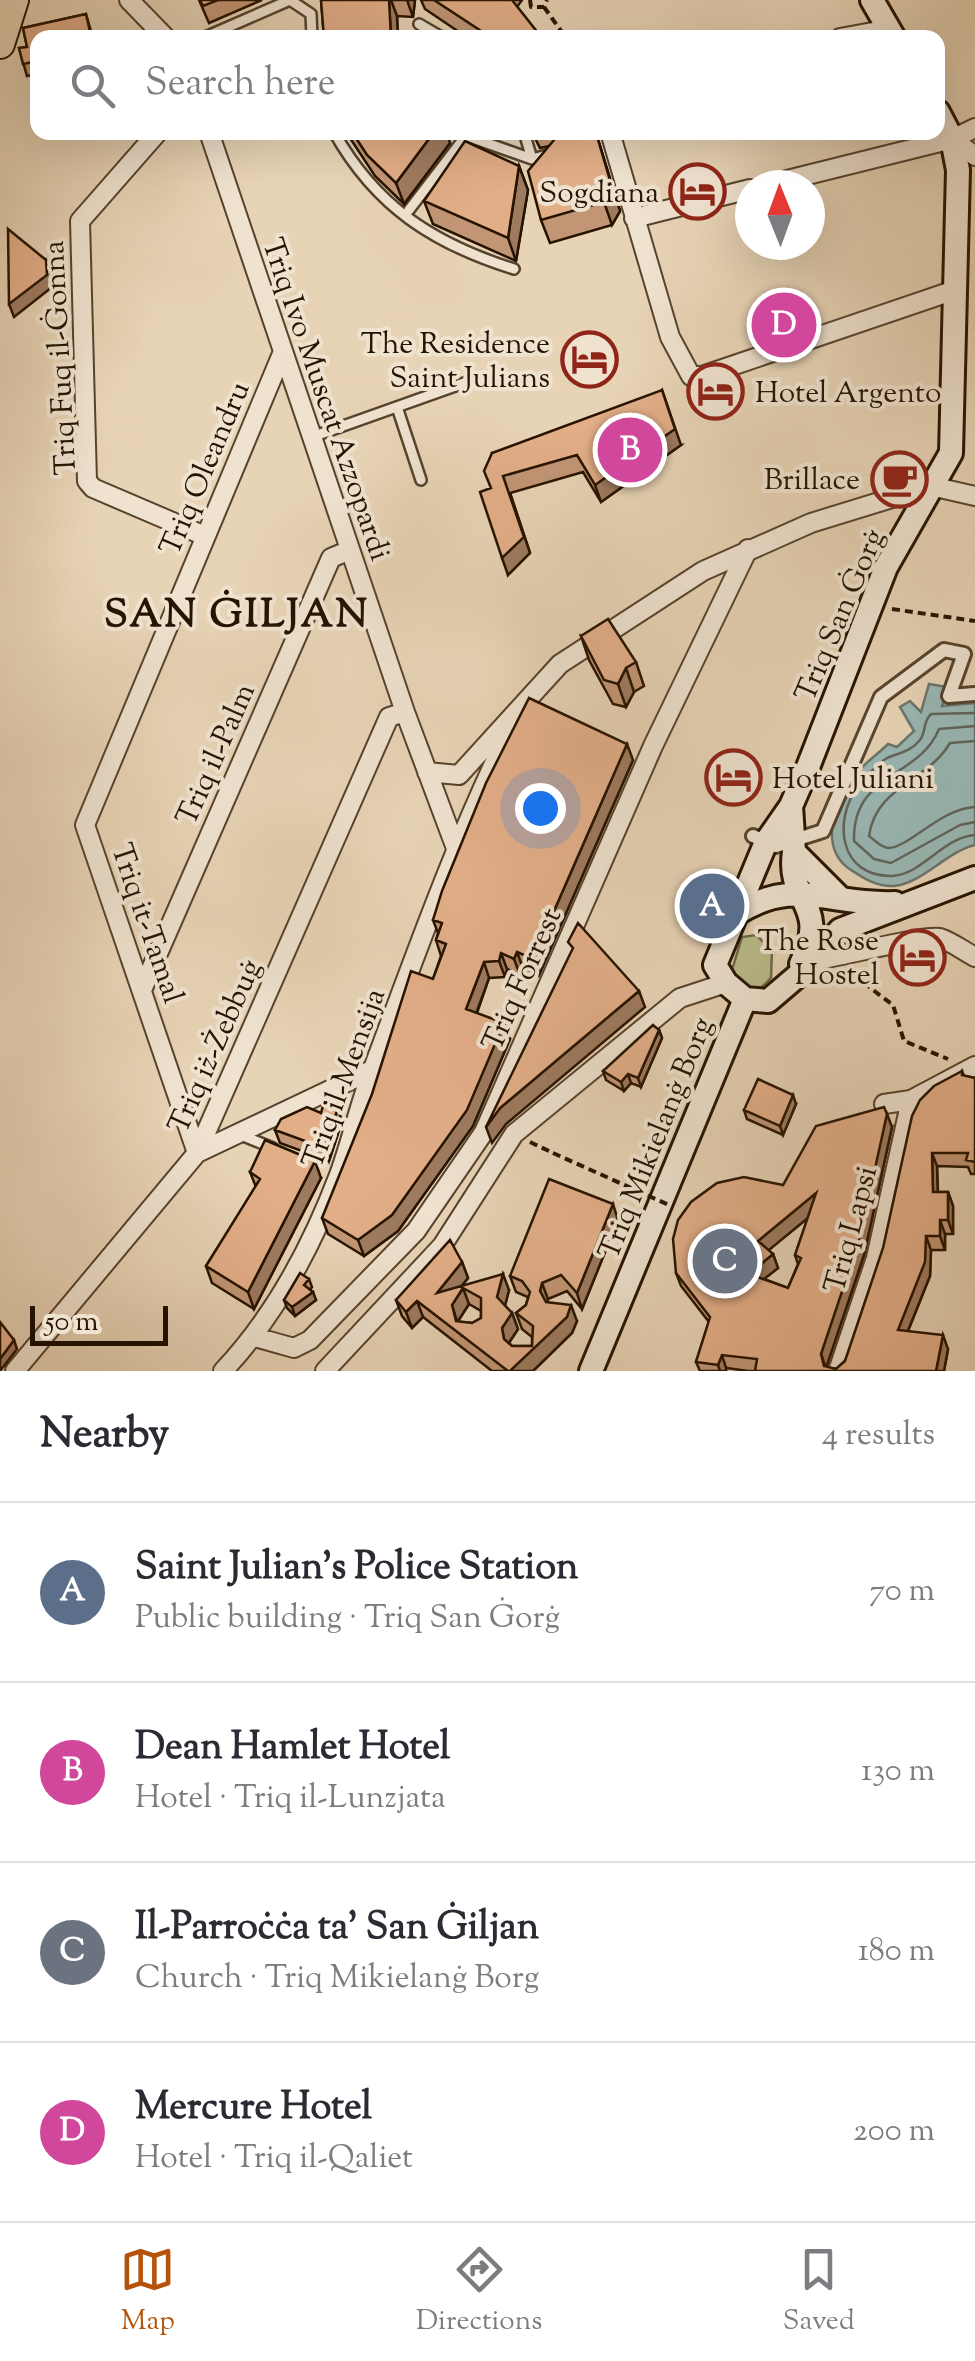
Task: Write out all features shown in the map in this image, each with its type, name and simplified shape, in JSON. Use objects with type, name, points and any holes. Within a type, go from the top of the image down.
[{"type":"highway","points":[[0,44],[14,0]]},
{"type":"main road","points":[[872,0],[890,30]]},
{"type":"main road","name":"Triq San Ġorġ","points":[[726,983],[715,965],[760,839],[791,806],[886,567],[951,454],[958,170],[945,126]]},
{"type":"main road","points":[[791,806],[791,869],[812,911],[814,938],[795,976]]},
{"type":"main road","points":[[793,847],[842,900]]},
{"type":"main road","name":"Triq Mikielanġ Borg","points":[[591,1371],[744,1000],[768,1000],[816,960],[840,930],[975,878]]},
{"type":"main road","points":[[732,917],[762,896],[800,892],[842,900],[908,903]]},
{"type":"main road","points":[[726,983],[744,1000]]},
{"type":"street","points":[[129,0],[158,30]]},
{"type":"street","points":[[825,171],[952,139],[975,128]]},
{"type":"street","points":[[952,139],[975,156]]},
{"type":"street","name":"Triq Fuq il-Ġonna","points":[[151,140],[80,221],[87,481],[93,488],[205,536]]},
{"type":"street","name":"Triq Ivo Muscat Azzopardi","points":[[212,140],[404,712],[457,852]]},
{"type":"street","points":[[607,140],[684,370],[691,376],[702,376],[956,290]]},
{"type":"street","points":[[634,218],[735,193]]},
{"type":"street","name":"Triq Oleandru","points":[[84,825],[282,354]]},
{"type":"street","points":[[931,486],[975,496]]},
{"type":"street","name":"Triq il-Mensija","points":[[460,775],[560,664],[702,571],[812,523],[931,486]]},
{"type":"street","name":"Triq Forrest","points":[[254,1338],[294,1348],[310,1340],[416,1231],[484,1132],[653,746],[748,548]]},
{"type":"street","name":"Triq il-Palm","points":[[142,990],[331,558],[350,550]]},
{"type":"street","points":[[760,839],[776,846],[793,847],[822,831],[880,697],[907,674],[944,650],[964,654],[949,696],[975,694]]},
{"type":"street","name":"Triq il-Mensija","points":[[223,1371],[254,1338],[276,1304],[483,786],[522,706]]},
{"type":"street","name":"Triq iż-Żebbuġ","points":[[15,1371],[197,1152],[390,718],[404,712]]},
{"type":"street","points":[[427,772],[460,775],[483,786]]},
{"type":"street","name":"Triq it-Tamal","points":[[84,825],[197,1152]]},
{"type":"street","points":[[816,960],[870,952],[913,937],[938,936],[975,957]]},
{"type":"street","points":[[324,1371],[442,1246],[514,1134],[680,998],[726,983]]},
{"type":"street","points":[[884,1104],[911,1100],[973,1067]]},
{"type":"street","points":[[197,1152],[372,1070]]},
{"type":"street","name":"Triq Lapsi","points":[[838,1371],[876,1258],[911,1100]]},
{"type":"street","points":[[484,1132],[514,1134]]},
{"type":"lane","points":[[221,30],[290,0],[311,14],[312,30]]},
{"type":"lane","points":[[338,140],[357,173],[402,216],[468,255],[514,269]]},
{"type":"lane","points":[[409,210],[459,140]]},
{"type":"lane","points":[[477,140],[532,159],[564,150]]},
{"type":"lane","points":[[526,140],[532,159]]},
{"type":"lane","points":[[312,437],[478,378]]},
{"type":"lane","points":[[397,407],[421,480]]},
{"type":"lane","points":[[239,1134],[289,1155]]},
{"type":"path","points":[[530,0],[531,7],[544,7]]},
{"type":"path","points":[[544,7],[547,0]]},
{"type":"path","points":[[544,7],[560,30]]},
{"type":"path","points":[[872,607],[975,621]]},
{"type":"path","points":[[864,984],[893,1005],[904,1040],[973,1067]]},
{"type":"path","points":[[514,1134],[669,1205]]},
{"type":"green space","points":[[756,935],[772,950],[771,978],[761,988],[749,990],[732,970],[742,937]]},
{"type":"water","points":[[929,684],[947,687],[942,706],[975,703],[975,845],[905,884],[882,885],[842,862],[832,841],[834,817],[857,772],[888,744],[897,747],[914,731],[900,707],[910,701],[921,712]]},
{"type":"building","points":[[321,0],[389,0],[391,30],[323,30]]},
{"type":"building","points":[[434,0],[512,0],[536,30],[479,30]]},
{"type":"building","points":[[86,14],[90,30],[30,30],[30,63],[23,64],[19,48],[27,47],[23,28]]},
{"type":"building","points":[[357,140],[428,140],[396,183]]},
{"type":"building","points":[[554,140],[598,140],[612,187],[604,202],[541,220],[528,171]]},
{"type":"building","points":[[465,141],[519,166],[508,238],[424,201]]},
{"type":"building","points":[[8,229],[46,260],[47,275],[9,304]]},
{"type":"building","points":[[662,390],[675,429],[595,485],[577,455],[503,476],[524,537],[502,558],[480,492],[491,488],[484,471],[492,453]]},
{"type":"building","points":[[608,619],[636,662],[626,668],[618,684],[604,680],[581,636]]},
{"type":"building","points":[[529,698],[627,744],[533,959],[517,952],[514,959],[501,953],[499,961],[484,962],[466,1009],[504,1023],[467,1110],[392,1215],[358,1240],[322,1218],[372,1094],[411,971],[433,979],[446,944],[436,940],[442,923],[433,920],[442,891],[486,783]]},
{"type":"building","points":[[578,923],[639,991],[500,1108],[486,1127],[573,948],[568,942]]},
{"type":"building","points":[[653,1025],[659,1030],[638,1078],[628,1074],[621,1082],[603,1071]]},
{"type":"building","points":[[962,1071],[962,1075],[975,1078],[975,1162],[966,1160],[968,1153],[932,1153],[933,1192],[948,1192],[948,1220],[940,1220],[940,1236],[926,1236],[925,1262],[898,1330],[943,1335],[936,1371],[755,1371],[757,1359],[722,1355],[718,1365],[696,1362],[710,1317],[676,1273],[673,1239],[678,1220],[691,1202],[717,1183],[744,1177],[783,1185],[816,1126],[884,1107],[887,1114],[859,1241],[821,1354],[824,1366],[836,1369],[845,1361],[883,1248],[912,1116],[920,1100],[934,1086]],"holes":[[[816,1193],[795,1255],[801,1258],[788,1288],[749,1274],[773,1254],[758,1241]]]},
{"type":"building","points":[[758,1079],[793,1095],[780,1126],[744,1110]]},
{"type":"building","points":[[324,1102],[338,1108],[324,1148],[275,1130],[281,1119],[307,1107],[321,1113]]},
{"type":"building","points":[[265,1140],[315,1161],[248,1292],[206,1266],[260,1179],[250,1172]]},
{"type":"building","points":[[549,1179],[613,1204],[577,1293],[561,1275],[542,1283],[540,1291],[546,1302],[571,1305],[567,1317],[510,1371],[417,1301],[406,1312],[396,1300],[450,1240],[462,1262],[437,1293],[503,1274],[497,1297],[512,1313],[502,1328],[504,1339],[512,1346],[532,1346],[533,1326],[516,1313],[526,1305],[530,1292],[522,1281],[510,1276]],"holes":[[[463,1288],[481,1298],[481,1318],[472,1323],[456,1321],[452,1305]]]},
{"type":"building","points":[[300,1273],[309,1279],[304,1285],[313,1292],[292,1307],[284,1300]]},
{"type":"building","points":[[0,1322],[14,1340],[0,1359]]},
{"type":"place","name":"Sogdiana","points":[[698,192]]},
{"type":"place","name":"Mercure Hotel","points":[[784,325]]},
{"type":"place","name":"The Residence Saint Julians","points":[[589,360]]},
{"type":"place","name":"Hotel Argento","points":[[716,392]]},
{"type":"place","name":"Dean Hamlet Hotel","points":[[630,450]]},
{"type":"place","name":"Brillace","points":[[899,479]]},
{"type":"place","name":"Hotel Juliani","points":[[733,778]]},
{"type":"place","name":"Saint Julian's Police Station","points":[[712,906]]},
{"type":"place","name":"The Rose Hostel","points":[[918,957]]},
{"type":"place","name":"Il-Parroċċa ta' San Ġiljan","points":[[725,1261]]},
{"type":"district","name":"SAN ĠILJAN","points":[[237,612]]}]
